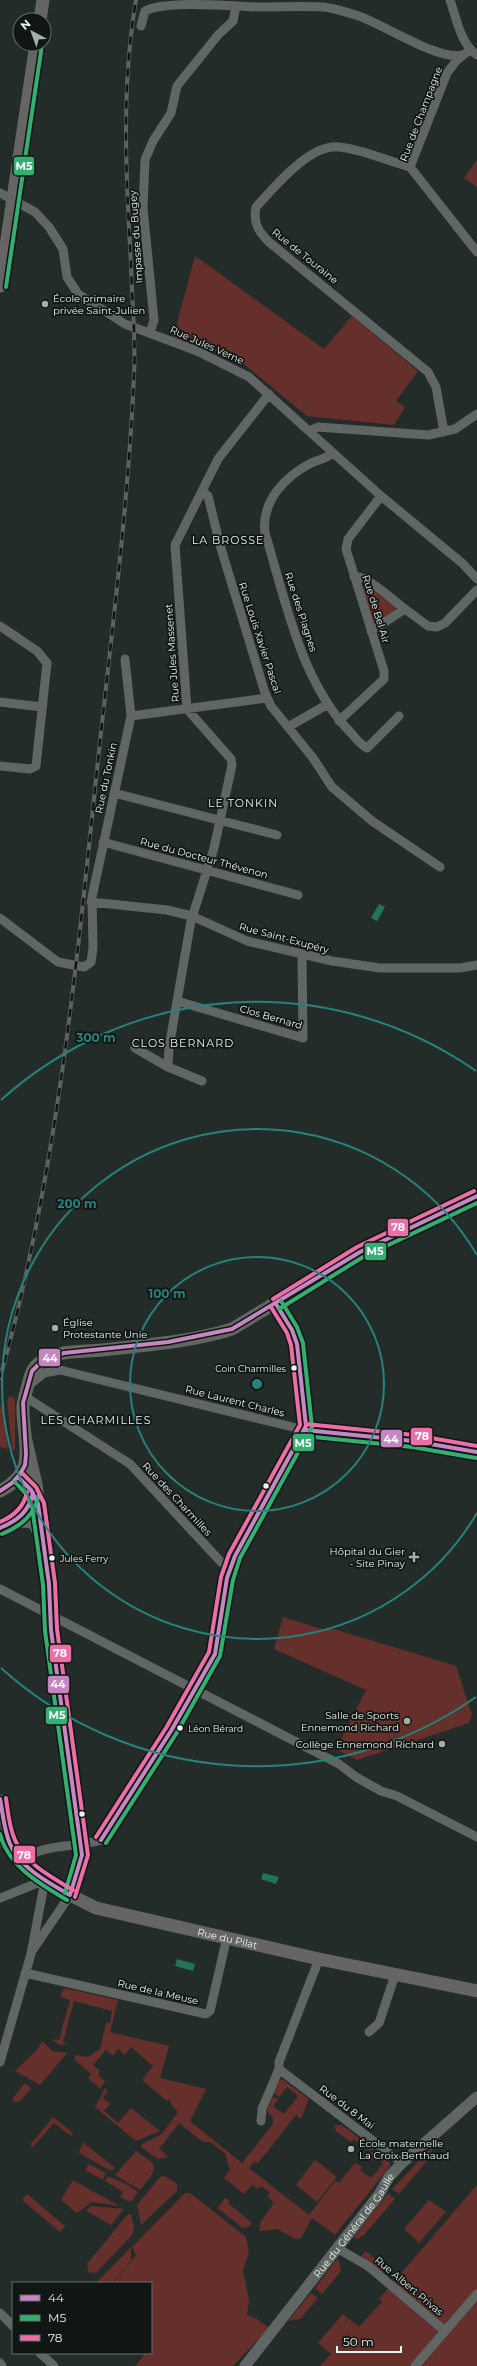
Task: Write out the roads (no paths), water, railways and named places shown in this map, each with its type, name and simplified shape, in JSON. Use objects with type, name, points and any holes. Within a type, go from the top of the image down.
[{"type":"main road","points":[[41,12],[43,0]]},
{"type":"main road","points":[[0,282],[35,52]]},
{"type":"main road","points":[[0,1492],[19,1478],[26,1461],[26,1391],[30,1373],[36,1366],[50,1356],[218,1333],[243,1324],[360,1252],[477,1196]]},
{"type":"main road","points":[[26,1441],[34,1474],[36,1499],[45,1557],[51,1614],[51,1630],[82,1855],[80,1867],[70,1895]]},
{"type":"main road","points":[[19,1478],[36,1499]]},
{"type":"main road","name":"Rue du Pilat","points":[[70,1895],[96,1908],[319,1959],[477,1991]]},
{"type":"street","points":[[141,26],[145,11],[153,6],[190,3],[334,9],[383,26],[438,53],[452,56],[470,53],[450,0]]},
{"type":"street","name":"Impasse du Bugey","points":[[150,333],[154,320],[144,216],[145,160],[153,141],[171,113],[177,86],[218,35],[233,21],[236,6]]},
{"type":"street","name":"Rue de Champagne","points":[[470,53],[447,73],[410,167],[477,252]]},
{"type":"street","name":"Rue de Touraine","points":[[410,167],[338,147],[316,151],[301,162],[256,208],[254,217],[256,226],[269,242],[428,372],[436,387],[444,432]]},
{"type":"street","name":"Rue Jules Verne","points":[[0,193],[35,212],[49,227],[63,249],[67,278],[78,294],[125,324],[233,367],[251,378],[381,496],[470,570],[477,579]]},
{"type":"street","name":"Rue Jules Massenet","points":[[192,916],[208,869],[220,821],[232,762],[187,709],[175,545],[222,454],[269,394]]},
{"type":"street","points":[[309,431],[318,427],[428,435],[455,429],[477,414]]},
{"type":"street","name":"Rue des Plagnes","points":[[333,453],[309,464],[282,484],[266,508],[263,520],[265,533],[304,658],[328,704],[339,721],[367,748],[399,716]]},
{"type":"street","name":"Rue Louis Xavier Pascal","points":[[202,491],[208,496],[220,545],[267,698],[332,787],[372,821],[440,867]]},
{"type":"street","name":"Rue de Bel Air","points":[[339,721],[384,679],[384,671],[346,548],[348,538],[381,496]]},
{"type":"street","points":[[470,570],[477,563]]},
{"type":"street","points":[[354,577],[362,577],[428,626],[437,628],[445,623],[477,590]]},
{"type":"street","points":[[371,631],[405,609]]},
{"type":"street","points":[[0,626],[46,659],[47,663],[35,768],[30,769],[0,766]]},
{"type":"street","name":"Rue du Tonkin","points":[[0,918],[58,962],[84,967],[91,962],[93,955],[91,902],[130,716],[125,659]]},
{"type":"street","points":[[130,716],[267,698]]},
{"type":"street","points":[[0,702],[42,707]]},
{"type":"street","points":[[288,727],[328,704]]},
{"type":"street","points":[[114,793],[277,835]]},
{"type":"street","name":"Rue du Docteur Thévenon","points":[[103,842],[208,869],[298,895]]},
{"type":"street","name":"Rue Saint-Exupéry","points":[[91,902],[148,907],[192,916],[240,939],[302,955],[380,968],[460,968],[477,965]]},
{"type":"street","points":[[168,1067],[169,1044],[192,916]]},
{"type":"street","name":"Clos Bernard","points":[[177,1001],[303,1038],[302,955]]},
{"type":"street","points":[[135,1048],[168,1067],[202,1081]]},
{"type":"street","points":[[24,1861],[29,1854],[39,1850],[100,1840],[195,1690],[218,1647],[224,1598],[231,1568],[239,1549],[305,1430],[307,1415],[297,1344],[292,1330],[276,1304]]},
{"type":"street","points":[[58,1355],[60,1370]]},
{"type":"street","name":"Rue Laurent Charles","points":[[26,1391],[44,1373],[60,1370],[305,1430],[413,1440],[477,1452]]},
{"type":"street","name":"Rue des Charmilles","points":[[26,1391],[130,1464],[221,1562],[231,1568]]},
{"type":"street","points":[[4,1527],[24,1515],[36,1499]]},
{"type":"street","points":[[4,1527],[22,1523],[32,1524],[39,1535],[45,1557]]},
{"type":"street","points":[[0,1589],[339,1764],[356,1778],[380,1791],[397,1796],[477,1837]]},
{"type":"street","points":[[0,1798],[6,1831],[12,1850]]},
{"type":"street","name":"Rue du Pilat","points":[[0,1839],[45,1880],[70,1895]]},
{"type":"street","points":[[0,1898],[45,1880]]},
{"type":"street","points":[[0,2062],[31,1954],[45,1880]]},
{"type":"street","points":[[31,1954],[70,1895]]},
{"type":"street","name":"Rue de la Meuse","points":[[25,1973],[206,2014],[210,2011],[227,1937]]},
{"type":"street","points":[[261,2121],[262,2109],[279,2069],[279,2062],[319,1959]]},
{"type":"street","points":[[370,2032],[379,2023],[395,1974]]},
{"type":"street","name":"Rue du 8 Mai","points":[[279,2069],[402,2163]]},
{"type":"street","name":"Rue du Général de Gaulle","points":[[245,2366],[402,2163],[477,2097]]},
{"type":"street","name":"Rue Albert Privas","points":[[337,2248],[368,2266],[445,2331]]},
{"type":"street","points":[[415,2366],[477,2294]]},
{"type":"street","points":[[0,2313],[12,2325]]},
{"type":"street","points":[[41,2354],[54,2366]]},
{"type":"railway","points":[[0,1378],[19,1305],[35,1231],[61,1081],[80,930],[123,528],[128,477],[135,348],[126,165],[126,132],[128,66],[136,0]]},
{"type":"place","name":"École primaire privée Saint-Julien","points":[[45,304]]},
{"type":"place","name":"Église Protestante Unie","points":[[55,1328]]},
{"type":"place","name":"Coin Charmilles","points":[[294,1368]]},
{"type":"place","name":"Hôpital du Gier - Site Pinay","points":[[414,1557]]},
{"type":"place","name":"Jules Ferry","points":[[52,1558]]},
{"type":"place","name":"Salle de Sports Ennemond Richard","points":[[407,1721]]},
{"type":"place","name":"Léon Bérard","points":[[180,1728]]},
{"type":"place","name":"Collège Ennemond Richard","points":[[442,1744]]},
{"type":"place","name":"École maternelle La Croix Berthaud","points":[[351,2149]]},
{"type":"district","name":"LA BROSSE","points":[[228,540]]},
{"type":"district","name":"LE TONKIN","points":[[243,803]]},
{"type":"district","name":"CLOS BERNARD","points":[[183,1043]]},
{"type":"district","name":"LES CHARMILLES","points":[[96,1420]]}]
